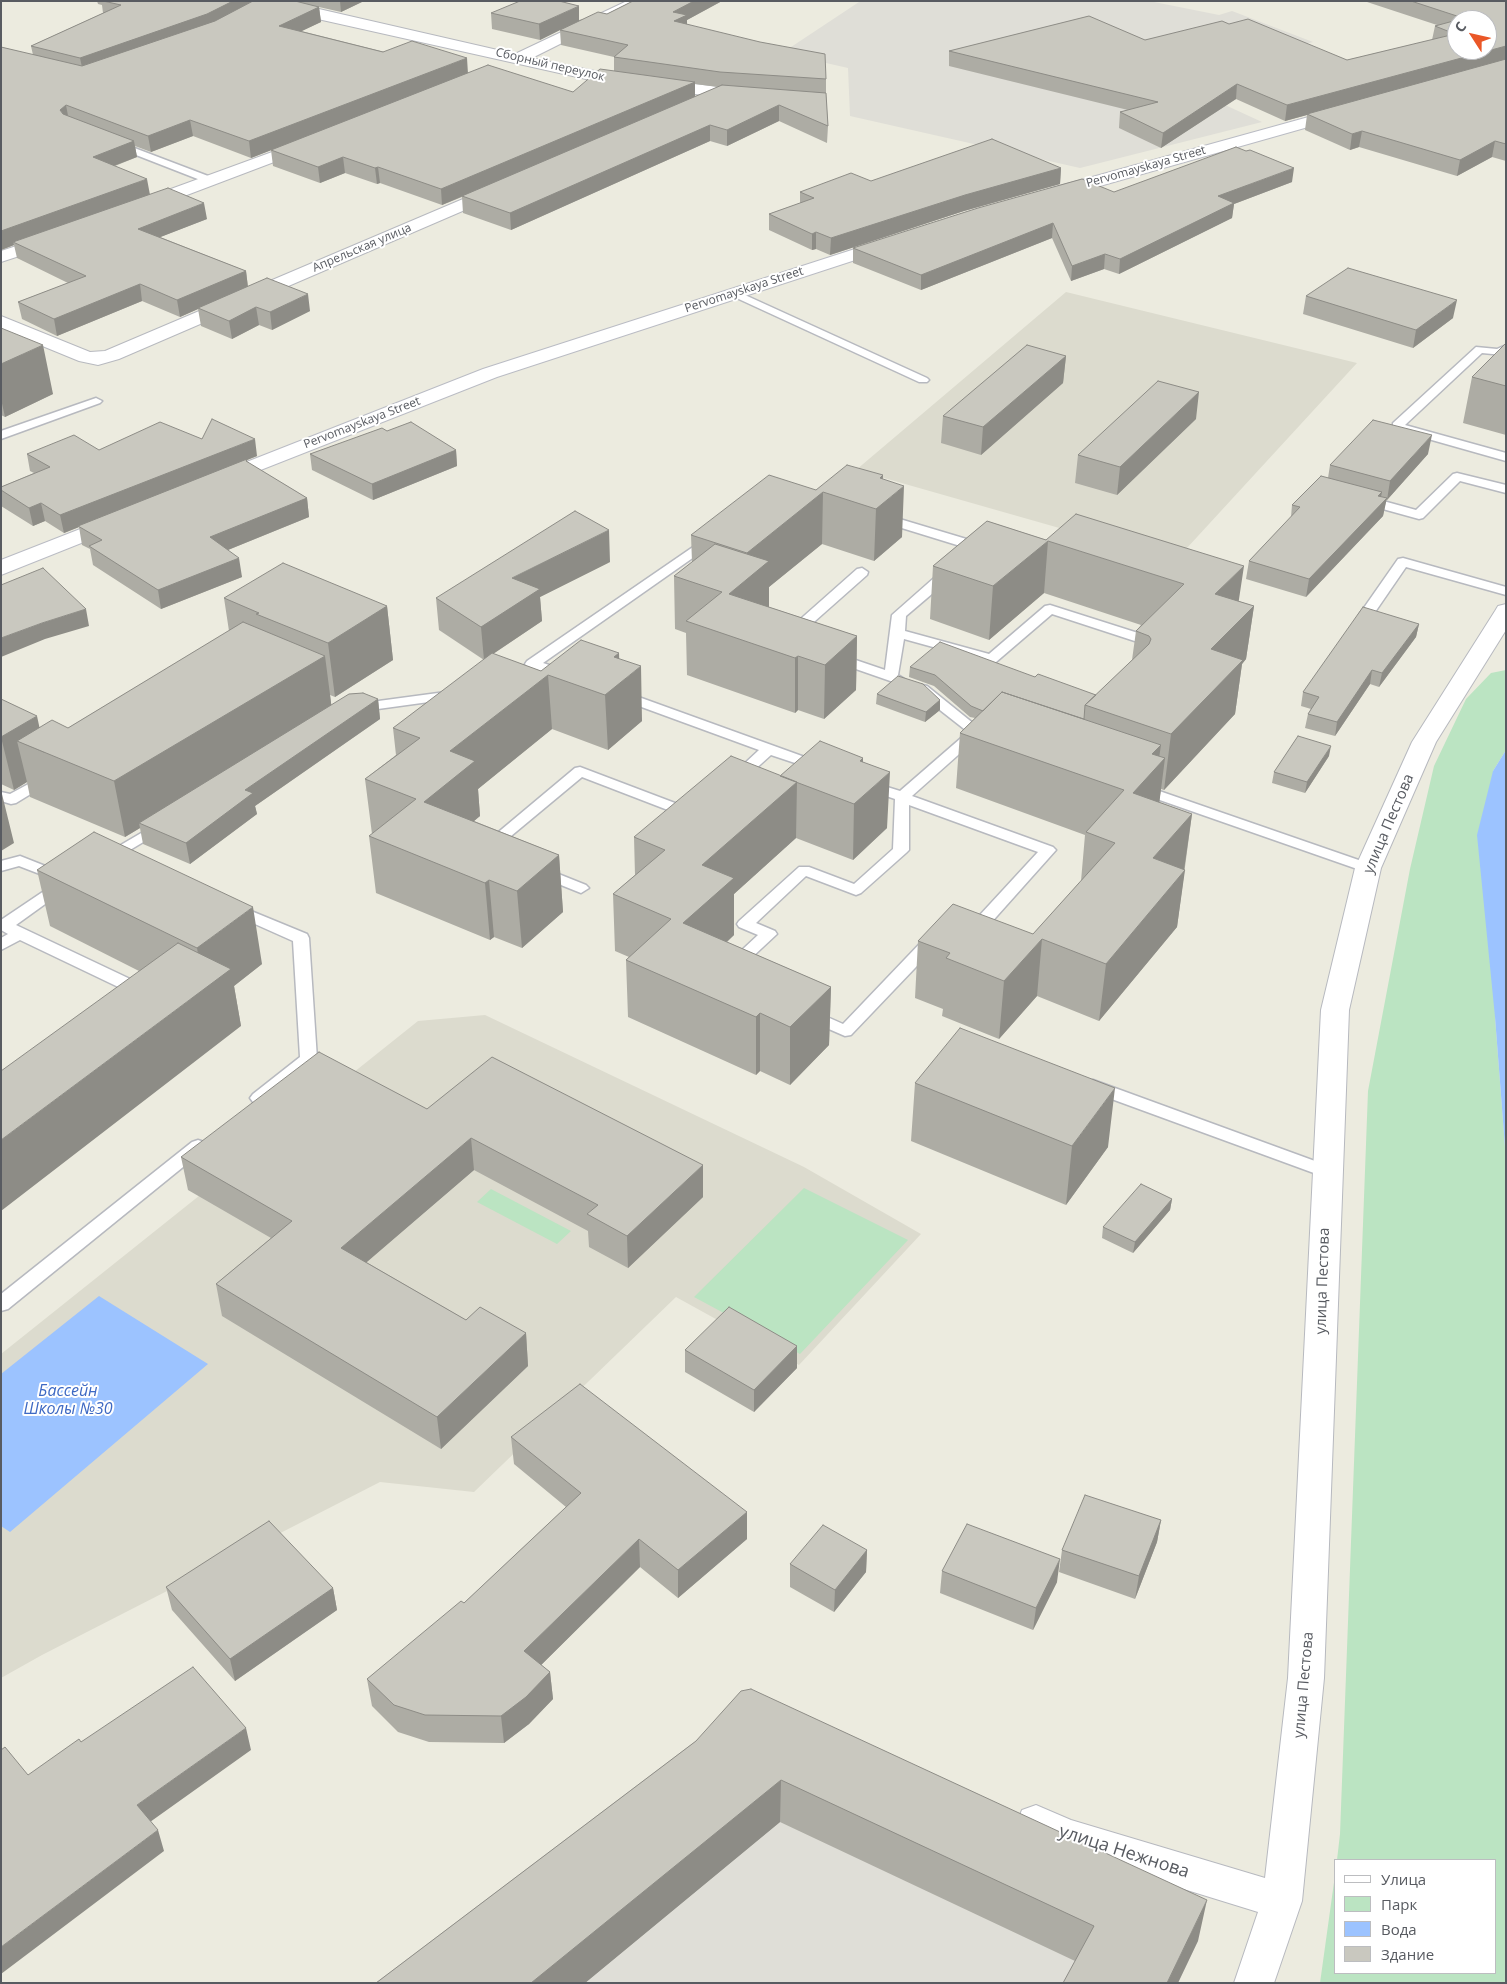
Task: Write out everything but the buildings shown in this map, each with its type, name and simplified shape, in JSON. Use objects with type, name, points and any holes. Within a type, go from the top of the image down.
[{"type":"street","points":[[499,70],[639,1]]},
{"type":"street","name":"Сборный переулок","points":[[272,3],[282,7],[604,78],[720,94],[757,96]]},
{"type":"street","points":[[693,105],[720,94]]},
{"type":"street","name":"Pervomayskaya Street","points":[[1036,198],[1362,108]]},
{"type":"street","points":[[129,211],[320,140]]},
{"type":"street","name":"Апрельская улица","points":[[1,322],[86,357],[98,359],[112,355],[511,183]]},
{"type":"street","points":[[1,257],[65,234]]},
{"type":"street","name":"Pervomayskaya Street","points":[[198,488],[490,374],[905,238]]},
{"type":"street","points":[[1,568],[134,514]]},
{"type":"street","name":"улица Пестова","points":[[1254,1983],[1282,1901],[1306,1678],[1335,1010],[1368,868],[1424,742],[1506,612]]},
{"type":"street","name":"улица Нежнова","points":[[1002,1807],[1064,1835],[1282,1901]]},
{"type":"lane","points":[[106,140],[212,181]]},
{"type":"lane","points":[[734,293],[923,380]]},
{"type":"lane","points":[[1506,348],[1499,353],[1480,349],[1397,426],[1506,457]]},
{"type":"lane","points":[[3,433],[96,402]]},
{"type":"lane","points":[[1357,498],[1419,515],[1457,476],[1506,489]]},
{"type":"lane","points":[[868,513],[978,547],[899,615],[891,677]]},
{"type":"lane","points":[[518,672],[720,533]]},
{"type":"lane","points":[[1366,615],[1403,562],[1506,591]]},
{"type":"lane","points":[[803,646],[785,640],[862,572]]},
{"type":"lane","points":[[898,633],[991,659],[1050,608],[1158,644],[1145,656]]},
{"type":"lane","points":[[820,652],[928,690],[977,732],[995,738]]},
{"type":"lane","points":[[532,664],[578,679]]},
{"type":"lane","points":[[605,689],[831,771]]},
{"type":"lane","points":[[342,709],[470,693]]},
{"type":"lane","points":[[858,781],[902,798],[1048,850],[1008,897],[958,950],[934,940],[845,1031],[722,976],[768,934],[744,924],[804,870],[856,890],[901,850],[902,798],[977,732]]},
{"type":"lane","points":[[725,789],[769,749]]},
{"type":"lane","points":[[1,796],[12,800],[61,770]]},
{"type":"lane","points":[[503,857],[486,850],[580,772],[696,816],[703,809]]},
{"type":"lane","points":[[1123,783],[1368,868]]},
{"type":"lane","points":[[94,866],[172,819]]},
{"type":"lane","points":[[110,856],[128,864]]},
{"type":"lane","points":[[1,866],[20,861],[74,878],[3,925],[18,934],[141,991]]},
{"type":"lane","points":[[529,867],[581,888]]},
{"type":"lane","points":[[219,903],[301,938],[309,1059],[247,1108]]},
{"type":"lane","points":[[1,945],[18,934]]},
{"type":"lane","points":[[1073,1078],[1328,1172]]},
{"type":"lane","points":[[1,1304],[208,1138]]},
{"type":"shaded area","points":[[1149,1],[1219,15],[1232,11],[1313,42],[1173,81],[1262,122],[1080,168],[850,116],[848,68],[782,53],[859,2]]},
{"type":"shaded area","points":[[1066,292],[1357,363],[1175,561],[856,470]]},
{"type":"shaded area","points":[[485,1015],[804,1167],[921,1234],[799,1365],[676,1297],[474,1492],[380,1482],[42,1655],[1,1678],[1,1354],[418,1021]]},
{"type":"shaded area","points":[[746,1728],[1198,1941],[1178,1983],[437,1983]]},
{"type":"green space","points":[[1506,670],[1506,750],[1493,771],[1495,1017],[1506,1160],[1506,1983],[1320,1983],[1334,1882],[1334,1974],[1497,1974],[1497,1859],[1337,1859],[1340,1834],[1368,1091],[1410,869],[1434,766],[1466,699],[1491,673]]},
{"type":"green space","points":[[804,1188],[908,1240],[800,1354],[694,1297]]},
{"type":"green space","points":[[491,1189],[571,1231],[557,1244],[477,1202]]},
{"type":"water","points":[[1506,750],[1506,1160],[1495,1017],[1477,835],[1493,771]]},
{"type":"water","name":"Бассейн Школы №30","points":[[99,1296],[208,1364],[10,1532],[1,1526],[1,1374]]}]
